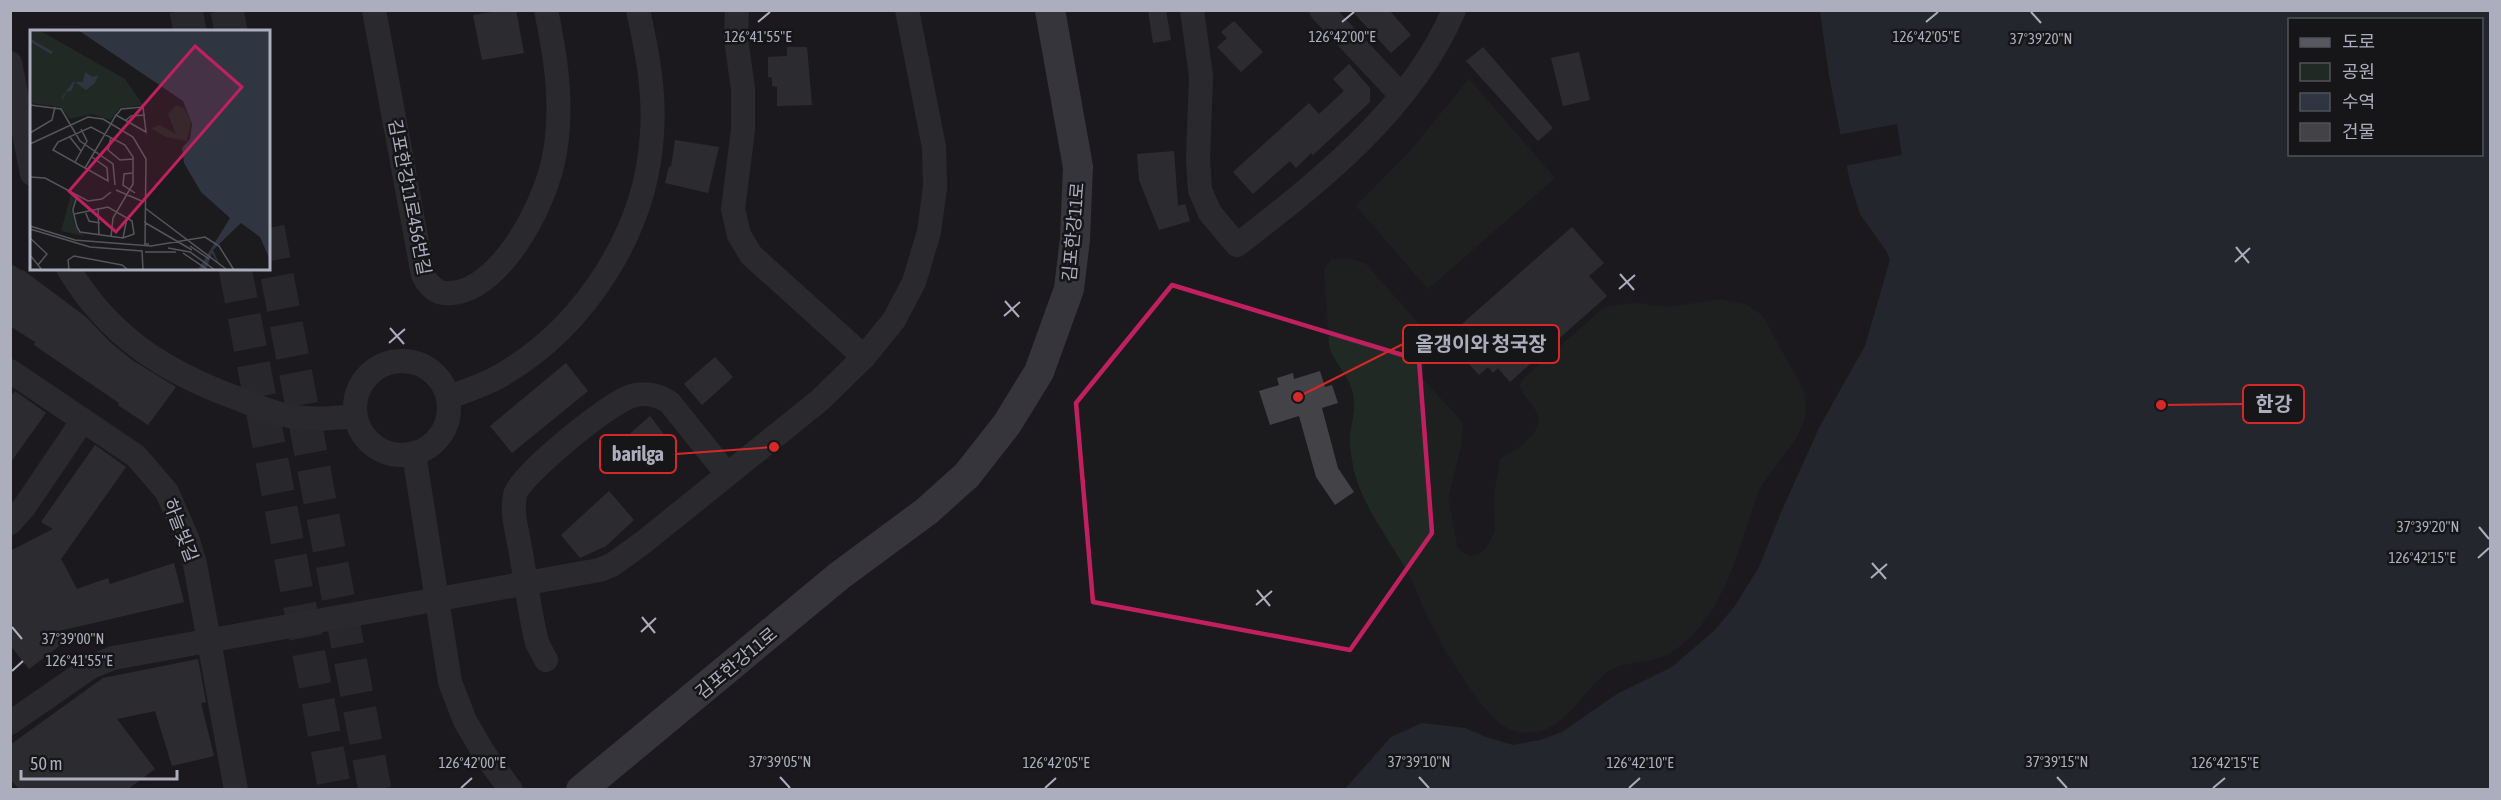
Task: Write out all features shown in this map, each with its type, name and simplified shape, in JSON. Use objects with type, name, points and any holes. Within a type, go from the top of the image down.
[{"type":"main road","name":"김포한강11로","points":[[601,789],[846,584],[893,538],[968,475],[1007,424],[1039,372],[1069,290],[1076,239],[1078,167],[1050,10]]},
{"type":"main road","name":"김포한강11로","points":[[581,789],[839,576],[893,538]]},
{"type":"street","name":"김포한강11로456번길","points":[[374,10],[423,275],[433,289],[446,294],[468,289],[503,260],[518,242],[533,217],[550,175],[556,144],[560,99],[555,55],[546,10]]},
{"type":"street","points":[[449,397],[501,375],[560,330],[594,290],[623,242],[644,189],[652,134],[651,84],[638,10]]},
{"type":"street","points":[[737,10],[736,39],[743,130],[733,197],[739,235],[751,255],[864,357]]},
{"type":"street","points":[[10,723],[91,667],[113,658],[436,598],[587,573],[612,565],[645,541],[820,400],[864,357],[894,320],[914,282],[923,259],[934,209],[936,187],[934,147],[907,10]]},
{"type":"street","points":[[1192,10],[1201,76],[1198,160],[1200,190],[1210,213],[1237,245],[1342,159],[1401,95],[1434,51],[1454,10]]},
{"type":"street","points":[[1321,10],[1401,95]]},
{"type":"street","points":[[10,63],[16,120],[30,167]]},
{"type":"street","points":[[69,270],[95,309],[136,348],[200,385],[293,417],[323,419],[355,416]]},
{"type":"street","points":[[406,360],[420,364],[434,373],[445,386],[449,397],[450,418],[443,434],[433,446],[414,454],[402,456],[386,453],[371,445],[361,432],[355,416],[355,402],[359,388],[367,376],[378,367],[392,362],[406,360]]},
{"type":"street","name":"하늘빛길","points":[[10,370],[136,456],[167,492],[187,538],[195,564],[236,789]]},
{"type":"street","points":[[546,660],[537,643],[513,504],[519,484],[542,462],[620,400],[642,394],[662,397],[674,408],[726,474]]},
{"type":"street","points":[[10,523],[25,507],[83,420]]},
{"type":"street","points":[[414,454],[450,682],[465,722],[485,754],[512,789]]},
{"type":"highlighted area","points":[[1172,285],[1419,360],[1432,533],[1350,650],[1093,602],[1076,403]]},
{"type":"green space","points":[[1469,79],[1555,178],[1428,289],[1356,206],[1411,150]]},
{"type":"green space","points":[[1346,258],[1365,263],[1426,332],[1423,379],[1463,423],[1461,446],[1448,498],[1457,546],[1463,553],[1470,556],[1479,554],[1486,548],[1495,532],[1494,495],[1500,459],[1526,441],[1539,422],[1536,411],[1520,387],[1522,380],[1601,310],[1609,306],[1635,303],[1670,307],[1720,299],[1745,304],[1762,315],[1804,391],[1806,406],[1804,420],[1792,444],[1759,490],[1736,558],[1717,602],[1689,639],[1662,657],[1621,666],[1606,673],[1565,716],[1542,731],[1528,733],[1512,730],[1501,724],[1489,712],[1464,680],[1442,644],[1408,572],[1369,508],[1358,484],[1350,444],[1353,396],[1349,382],[1330,349],[1324,269],[1331,260]]},
{"type":"water","points":[[1820,11],[2490,11],[2490,789],[1344,790],[1391,737],[1422,723],[1465,728],[1513,745],[1540,740],[1562,732],[1617,694],[1672,667],[1714,631],[1735,606],[1759,567],[1820,426],[1865,346],[1890,260],[1887,252],[1860,214],[1850,182],[1829,76]]},
{"type":"pier","points":[[1897,124],[1902,155],[1844,166],[1837,135]]},
{"type":"building","points":[[516,10],[524,53],[482,60],[473,15]]},
{"type":"building","points":[[1148,10],[1166,10],[1171,40],[1153,43]]},
{"type":"building","points":[[1351,10],[1389,10],[1411,35],[1391,53]]},
{"type":"building","points":[[1234,21],[1263,52],[1241,72],[1217,47],[1227,38],[1221,32]]},
{"type":"building","points":[[787,47],[807,47],[812,105],[777,106],[777,87],[772,86],[772,78],[768,77],[768,57],[787,56]]},
{"type":"building","points":[[1483,47],[1553,128],[1538,141],[1466,61]]},
{"type":"building","points":[[1579,52],[1590,100],[1563,106],[1551,58]]},
{"type":"building","points":[[1349,64],[1370,88],[1370,102],[1313,155],[1311,153],[1296,168],[1290,161],[1253,194],[1233,172],[1309,103],[1319,114],[1344,91],[1333,79]]},
{"type":"building","points":[[675,140],[719,147],[708,193],[665,183],[669,166],[671,167]]},
{"type":"building","points":[[1174,151],[1178,206],[1185,204],[1190,221],[1159,230],[1139,180],[1137,154]]},
{"type":"building","points":[[1572,227],[1604,263],[1589,276],[1607,296],[1510,382],[1498,368],[1493,373],[1488,367],[1479,375],[1446,338]]},
{"type":"building","points":[[10,263],[23,270],[86,317],[111,343],[132,360],[176,387],[148,425],[10,326]]},
{"type":"building","points":[[715,357],[733,377],[702,405],[684,384]]},
{"type":"building","points":[[566,363],[588,391],[512,453],[490,426]]},
{"type":"building","points":[[1320,371],[1325,387],[1332,385],[1338,403],[1322,408],[1338,468],[1354,492],[1335,505],[1316,477],[1299,416],[1270,425],[1259,391],[1279,385],[1277,378],[1293,373],[1294,379]]},
{"type":"building","points":[[15,391],[46,413],[10,463],[10,397]]},
{"type":"building","points":[[650,416],[666,437],[630,465],[615,447]]},
{"type":"building","points":[[95,445],[126,467],[61,559],[77,589],[108,578],[110,584],[174,563],[184,602],[59,631],[67,640],[29,669],[10,645],[10,551],[53,529],[41,522]]},
{"type":"building","points":[[609,491],[634,520],[606,546],[580,558],[561,535]]},
{"type":"building","points":[[198,659],[206,702],[201,703],[214,756],[172,766],[155,711],[117,719],[155,769],[128,789],[19,789],[10,779],[10,745],[103,678]]},
{"type":"tunnel","points":[[186,10],[190,30]]},
{"type":"tunnel","points":[[227,10],[231,30]]},
{"type":"tunnel","points":[[270,239],[375,790]]},
{"type":"tunnel","points":[[235,270],[335,790]]},
{"type":"place","name":"올갱이와 청국장","points":[[1298,397]]},
{"type":"place","name":"한강","points":[[2161,405]]},
{"type":"place","name":"barilga","points":[[774,447]]}]
